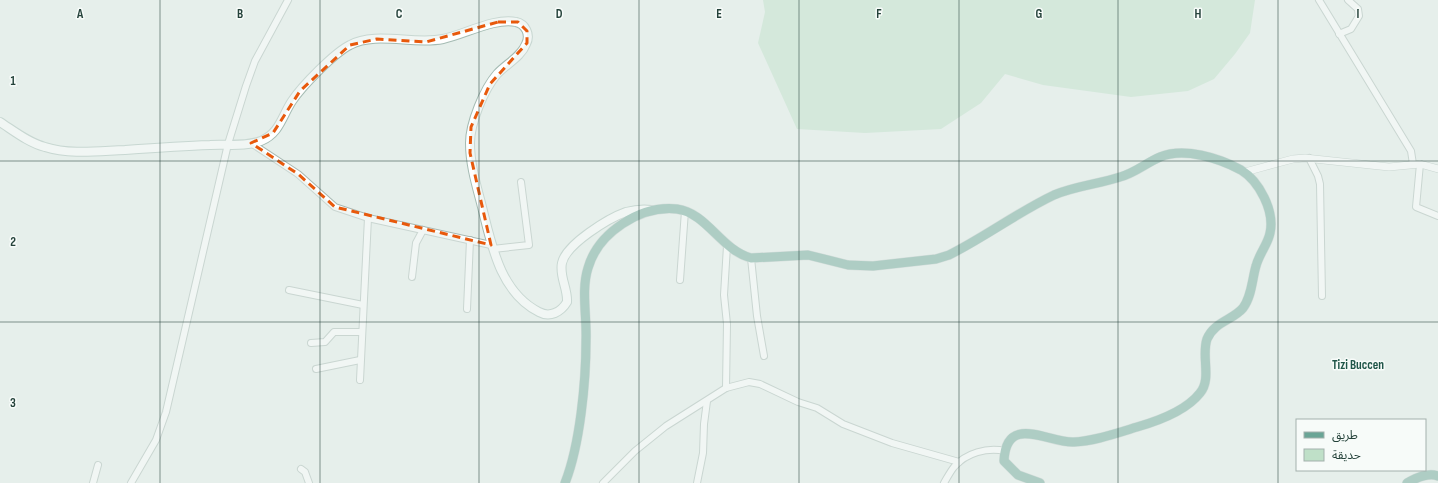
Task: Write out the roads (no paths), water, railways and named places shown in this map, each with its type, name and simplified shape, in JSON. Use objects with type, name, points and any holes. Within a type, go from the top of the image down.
[{"type":"main road","points":[[0,122],[44,147],[60,150],[86,152],[251,143],[262,140],[273,133],[300,91],[336,54],[350,45],[361,41],[377,39],[426,42],[451,37],[498,22],[518,22],[524,26],[527,31],[527,43],[517,56],[497,74],[490,84],[472,127],[470,140],[474,178],[492,247],[501,271],[521,298],[542,314],[553,314],[560,310],[566,302],[562,262],[575,245],[586,235],[618,216],[636,210],[653,211],[671,209],[685,211],[701,221],[727,246],[738,254],[751,258],[808,255],[860,266],[936,259],[962,249],[1054,196],[1086,185],[1121,177],[1173,153],[1203,156],[1234,166],[1245,172],[1259,190],[1268,208],[1271,221],[1270,234],[1256,264],[1246,304],[1236,315],[1214,329],[1208,337],[1205,347],[1205,385],[1202,392],[1186,405],[1161,419],[1125,431],[1071,443],[1029,433],[1017,435],[1008,443],[1004,460],[1018,475],[1040,483]]},
{"type":"main road","points":[[565,483],[574,457],[583,390],[586,342],[586,280],[588,266],[599,245],[610,233],[622,224],[653,211]]},
{"type":"main road","points":[[1407,483],[1419,477],[1434,474],[1438,476]]},
{"type":"street","points":[[131,483],[156,440],[166,412],[228,144],[246,86],[255,62],[288,0]]},
{"type":"street","points":[[1319,0],[1411,151],[1417,164],[1416,207],[1438,216]]},
{"type":"street","points":[[1339,34],[1351,29],[1359,16],[1358,9],[1348,0]]},
{"type":"street","points":[[251,143],[298,174],[331,205],[368,218],[470,240],[492,247],[529,245],[530,240],[521,182]]},
{"type":"street","points":[[1309,158],[1318,176],[1320,184],[1322,296]]},
{"type":"street","points":[[1245,172],[1292,159],[1309,158],[1389,166],[1417,164],[1438,170]]},
{"type":"street","points":[[680,280],[685,211]]},
{"type":"street","points":[[360,380],[368,218]]},
{"type":"street","points":[[412,277],[416,243],[423,230]]},
{"type":"street","points":[[467,309],[470,240]]},
{"type":"street","points":[[726,388],[727,324],[724,295],[727,246]]},
{"type":"street","points":[[751,258],[757,316],[764,356]]},
{"type":"street","points":[[289,290],[363,305]]},
{"type":"street","points":[[311,343],[325,342],[334,332],[362,332]]},
{"type":"street","points":[[316,369],[360,360]]},
{"type":"street","points":[[603,483],[652,436],[726,388],[743,383],[760,384],[798,402],[817,408],[835,420],[850,427],[892,444],[959,462]]},
{"type":"street","points":[[697,483],[703,453],[704,424],[707,401]]},
{"type":"street","points":[[944,483],[954,467],[969,456],[988,449],[1005,451]]},
{"type":"street","points":[[93,483],[98,465]]},
{"type":"street","points":[[300,469],[305,472],[309,483]]},
{"type":"district","name":"Tizi Buccen","points":[[1358,365]]}]
